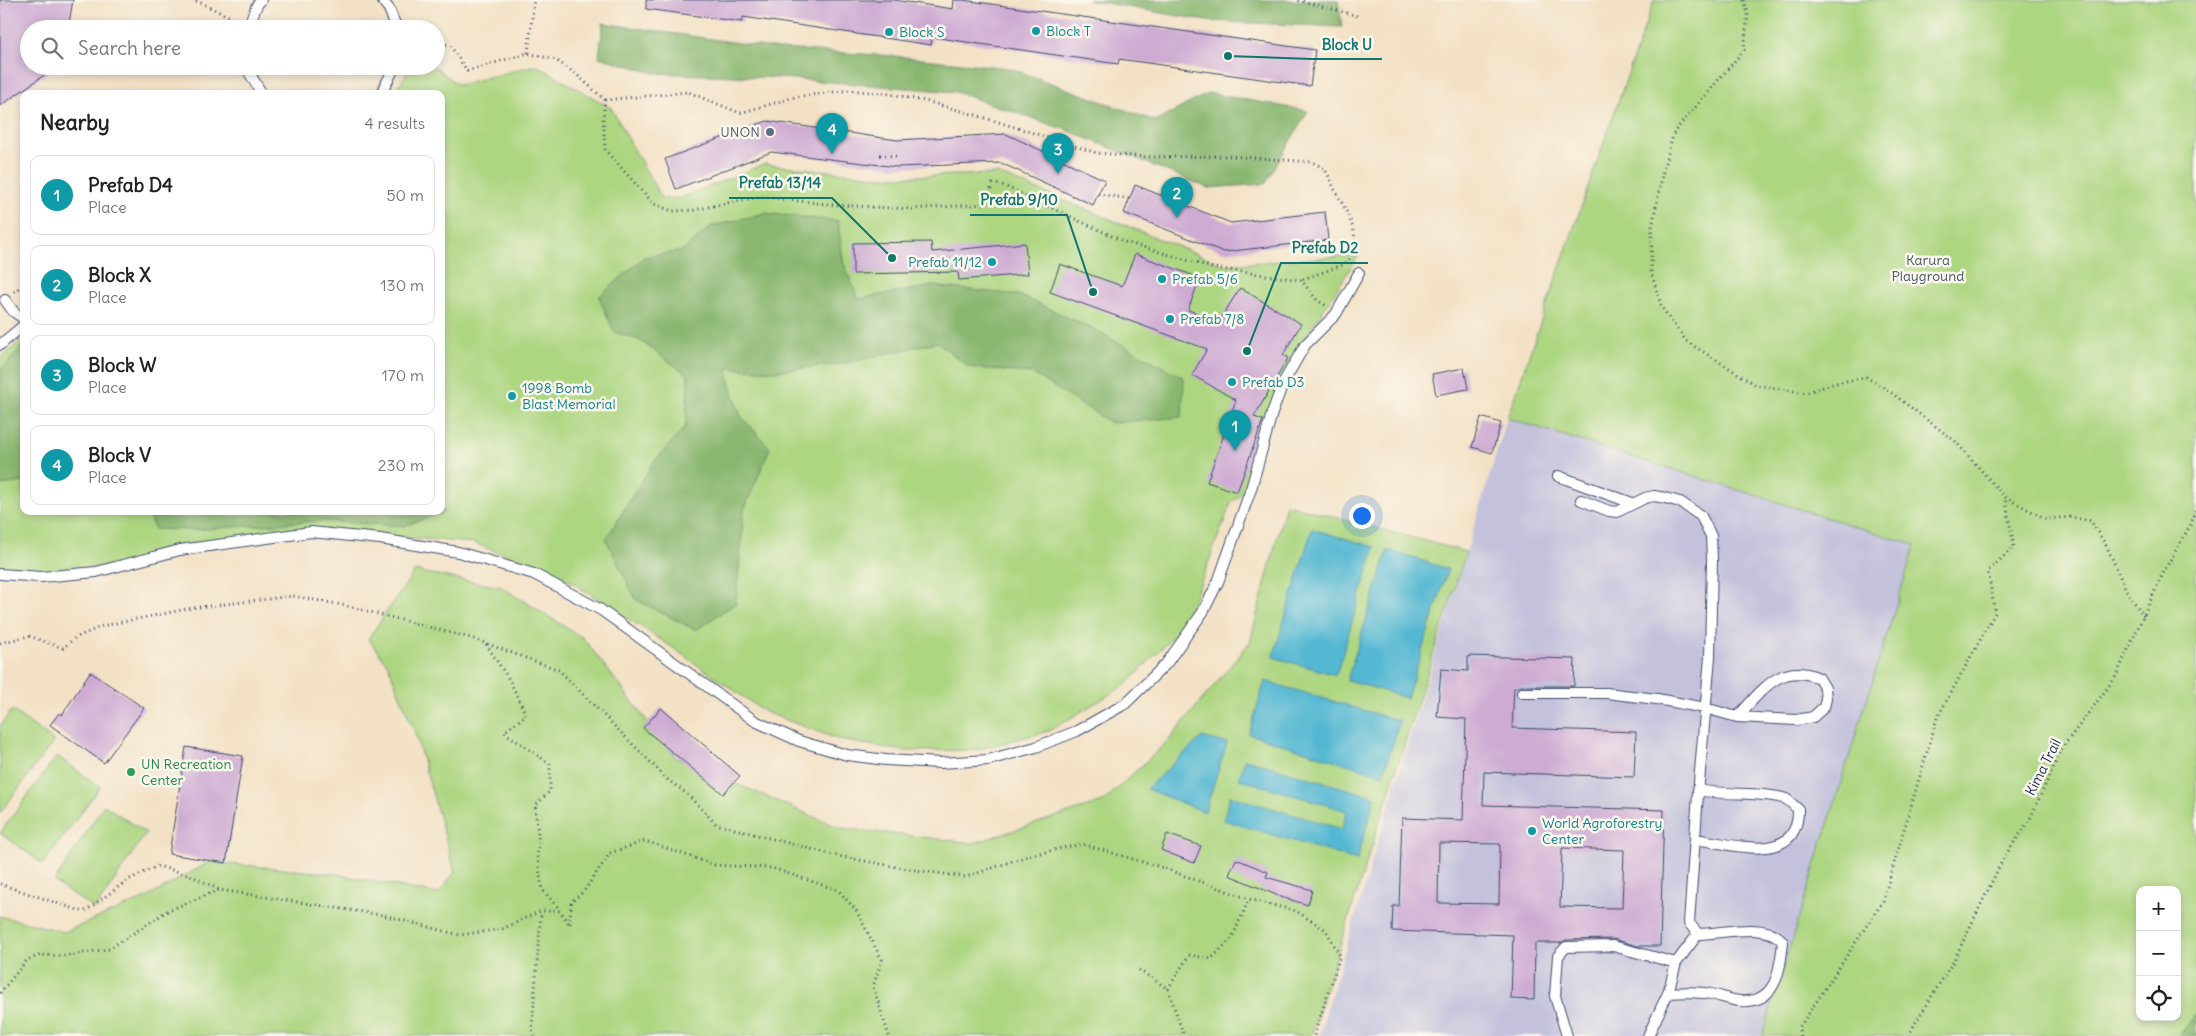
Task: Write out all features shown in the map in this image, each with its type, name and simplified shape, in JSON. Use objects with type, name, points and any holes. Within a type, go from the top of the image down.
[{"type":"lane","points":[[251,20],[261,0]]},
{"type":"lane","points":[[382,0],[389,9],[393,20]]},
{"type":"lane","points":[[251,75],[260,90]]},
{"type":"lane","points":[[382,90],[390,75]]},
{"type":"lane","points":[[0,574],[40,577],[96,572],[180,550],[311,532],[380,539],[458,552],[534,574],[601,610],[756,721],[799,742],[847,755],[886,760],[941,763],[988,760],[1036,747],[1078,731],[1125,704],[1166,664],[1203,612],[1218,582],[1251,489],[1272,412],[1283,382],[1305,345],[1336,314],[1359,273]]},
{"type":"lane","points":[[6,300],[20,316]]},
{"type":"lane","points":[[0,345],[20,328]]},
{"type":"lane","points":[[1558,476],[1632,503]]},
{"type":"lane","points":[[1581,500],[1609,511],[1617,512],[1625,509],[1632,503],[1654,496],[1680,502],[1701,516],[1711,536],[1710,657],[1689,923],[1698,934]]},
{"type":"lane","points":[[1522,693],[1606,694],[1658,699],[1705,708],[1737,717],[1796,720],[1813,717],[1824,707],[1826,699],[1824,688],[1819,678],[1812,675],[1796,672],[1786,674],[1771,681],[1737,717]]},
{"type":"lane","points":[[1695,838],[1740,847],[1767,847],[1791,836],[1798,823],[1798,809],[1788,800],[1772,796],[1727,795],[1698,790]]},
{"type":"lane","points":[[1648,1036],[1668,993],[1676,963],[1698,934],[1751,930],[1766,931],[1778,935],[1783,942],[1772,988],[1764,997],[1740,1002],[1695,992],[1668,993]]},
{"type":"lane","points":[[1567,1036],[1555,996],[1558,956],[1566,947],[1613,946],[1676,963]]},
{"type":"path","points":[[191,0],[200,2],[233,20]]},
{"type":"path","points":[[528,53],[534,0]]},
{"type":"path","points":[[1298,0],[1358,16]]},
{"type":"path","points":[[1744,0],[1748,13],[1744,50],[1674,132],[1663,171],[1652,227],[1651,272],[1662,308],[1686,341],[1756,385],[1806,393],[1831,384],[1866,377],[1889,391],[1955,441],[2005,497],[2046,519],[2071,517],[2091,521],[2107,547],[2127,592],[2144,616]]},
{"type":"path","points":[[445,45],[450,46],[467,72],[528,53],[556,60],[576,74],[605,100],[688,92],[740,113],[795,97],[849,90],[890,94],[925,102],[976,115],[1098,153],[1147,156],[1229,156],[1312,162],[1324,168],[1352,222],[1354,236],[1352,252],[1348,261],[1343,266],[1325,270],[1301,280],[1214,268],[1125,242],[1002,185],[993,184],[986,204],[912,209],[836,205],[765,197],[694,210],[672,211],[654,204],[605,150],[603,118],[605,100]]},
{"type":"path","points":[[880,155],[896,156]]},
{"type":"path","points":[[1098,194],[1130,199]]},
{"type":"path","points":[[1301,280],[1317,300],[1336,314]]},
{"type":"path","points":[[1800,1036],[1799,1028],[1883,901],[1938,718],[1995,613],[1988,571],[2014,547],[2005,497]]},
{"type":"path","name":"Kima Trail","points":[[1909,1036],[1914,1024],[1953,962],[2003,859],[2030,819],[2062,748],[2114,678],[2164,572],[2191,524],[2196,509]]},
{"type":"path","points":[[0,643],[29,636],[63,648],[76,638],[102,626],[192,608],[293,596],[343,605],[486,644],[559,670],[668,780],[686,793],[716,824],[837,856],[966,877],[1030,855],[1082,844],[1160,867],[1249,899],[1296,911],[1326,930],[1340,956],[1314,1036]]},
{"type":"path","points":[[486,644],[510,681],[526,715],[504,732],[550,764],[550,791],[535,806],[539,844],[537,854],[542,889],[570,925],[571,902],[584,891],[610,853],[645,841],[715,865],[772,868],[838,890],[856,910],[882,960],[873,986],[889,1036]]},
{"type":"path","points":[[0,884],[84,912],[128,880],[158,866],[190,875],[220,890],[382,915],[460,935],[502,929],[541,911],[560,911]]},
{"type":"path","points":[[0,993],[26,960],[41,955],[64,956],[109,949],[169,910],[220,890]]},
{"type":"path","points":[[1168,989],[1189,955],[1211,959],[1232,938],[1249,899]]},
{"type":"path","points":[[534,1036],[532,1011],[541,911]]},
{"type":"path","points":[[1139,970],[1168,989],[1184,1036]]},
{"type":"shaded area","points":[[1507,418],[1915,545],[1762,1036],[1319,1036]]},
{"type":"green space","points":[[1088,0],[1338,0],[1342,27],[1207,21]]},
{"type":"green space","name":"Karura Playground","points":[[1654,0],[2196,0],[2196,1014],[2179,1036],[1762,1036],[1915,545],[1507,418]]},
{"type":"green space","points":[[603,23],[779,49],[894,56],[1010,68],[1155,121],[1209,93],[1308,111],[1265,184],[1208,188],[1069,131],[956,92],[782,78],[654,73],[599,57]]},
{"type":"green space","points":[[536,65],[611,108],[662,199],[681,198],[764,164],[883,177],[998,174],[1224,265],[1359,255],[1301,344],[1266,419],[1245,490],[1231,503],[1185,624],[1127,684],[1049,731],[976,750],[904,751],[840,740],[765,712],[669,645],[567,579],[474,543],[310,530],[97,568],[34,574],[0,569],[0,359],[20,342],[20,515],[445,515],[445,90],[395,90],[406,75],[445,75],[458,85]]},
{"type":"green space","points":[[765,213],[838,221],[843,261],[858,299],[932,286],[1019,295],[1097,331],[1184,378],[1182,417],[1111,423],[1033,374],[969,367],[937,342],[841,364],[774,371],[726,368],[740,415],[770,448],[744,510],[736,603],[696,630],[636,600],[606,539],[653,463],[686,426],[688,375],[639,340],[614,332],[599,297],[644,257],[682,251],[712,226]]},
{"type":"green space","points":[[20,349],[20,482],[0,485],[0,371]]},
{"type":"green space","points":[[1286,504],[1466,552],[1311,1036],[0,1036],[0,916],[64,932],[146,898],[209,862],[336,874],[438,894],[455,872],[416,736],[388,665],[368,639],[415,571],[501,587],[583,638],[676,758],[840,828],[974,843],[1103,802],[1169,740],[1250,642]]},
{"type":"green space","points":[[147,515],[435,515],[404,526],[320,521],[192,530],[155,529]]},
{"type":"green space","points":[[12,710],[54,741],[0,813],[0,726]]},
{"type":"green space","points":[[57,756],[100,787],[43,864],[0,833]]},
{"type":"green space","points":[[104,805],[146,833],[95,909],[54,882]]},
{"type":"green space","points":[[2196,1014],[2196,1036],[2179,1036]]},
{"type":"water","points":[[1312,529],[1375,547],[1336,675],[1273,657]]},
{"type":"water","points":[[1388,550],[1448,569],[1407,698],[1347,680]]},
{"type":"water","points":[[1265,681],[1400,721],[1383,775],[1249,734]]},
{"type":"water","points":[[1202,737],[1227,743],[1205,812],[1146,789]]},
{"type":"water","points":[[1245,759],[1375,797],[1357,860],[1223,820],[1230,796],[1342,829],[1347,811],[1239,779]]},
{"type":"building","points":[[0,0],[73,0],[70,20],[20,20],[20,75],[44,75],[20,90],[20,92],[0,106]]},
{"type":"building","points":[[646,0],[894,0],[953,9],[954,0],[963,0],[1315,50],[1310,86],[1119,59],[1118,64],[932,37],[931,45],[743,17],[742,22],[646,9]]},
{"type":"building","points":[[767,121],[897,140],[1006,134],[1105,180],[1093,205],[1001,163],[897,167],[771,152],[676,189],[665,159]]},
{"type":"building","points":[[1135,185],[1231,223],[1325,212],[1328,240],[1224,252],[1124,213]]},
{"type":"building","points":[[931,242],[932,252],[1025,243],[1028,274],[959,280],[958,272],[853,274],[853,243]]},
{"type":"building","points":[[1135,254],[1200,278],[1188,310],[1219,321],[1240,288],[1301,324],[1283,355],[1288,358],[1254,417],[1263,420],[1237,492],[1207,482],[1236,400],[1192,375],[1207,349],[1050,292],[1060,264],[1122,286]]},
{"type":"building","points":[[1464,368],[1468,389],[1436,395],[1432,374]]},
{"type":"building","points":[[1481,417],[1501,423],[1492,453],[1472,447]]},
{"type":"building","name":"World Agroforestry Center","points":[[1468,656],[1575,659],[1574,686],[1522,686],[1514,688],[1512,728],[1636,732],[1634,777],[1484,772],[1483,805],[1664,810],[1660,946],[1638,946],[1613,939],[1535,943],[1534,1000],[1511,999],[1513,935],[1392,931],[1393,906],[1399,906],[1402,818],[1463,820],[1466,719],[1437,717],[1441,669],[1468,671]],"holes":[[[1439,843],[1500,844],[1499,904],[1438,903]],[[1562,848],[1624,850],[1622,908],[1560,907]]]},
{"type":"building","points":[[90,672],[144,708],[104,763],[50,725],[59,713],[62,715]]},
{"type":"building","points":[[661,708],[740,776],[723,794],[643,728]]},
{"type":"building","points":[[186,747],[243,756],[226,863],[169,854]]},
{"type":"building","points":[[1167,834],[1201,846],[1194,863],[1161,850]]},
{"type":"building","points":[[1236,859],[1268,872],[1266,877],[1312,890],[1308,905],[1281,897],[1229,875]]},
{"type":"place","name":"Block T","points":[[1036,31]]},
{"type":"place","name":"Block S","points":[[889,32]]},
{"type":"place","name":"Block U","points":[[1228,56]]},
{"type":"place","name":"UNON","points":[[770,132]]},
{"type":"place","name":"Block V","points":[[832,154]]},
{"type":"place","name":"Block W","points":[[1058,174]]},
{"type":"place","name":"Block X","points":[[1177,218]]},
{"type":"place","name":"Prefab 13/14","points":[[892,258]]},
{"type":"place","name":"Prefab 11/12","points":[[992,262]]},
{"type":"place","name":"Prefab 5/6","points":[[1162,279]]},
{"type":"place","name":"Prefab 9/10","points":[[1093,292]]},
{"type":"place","name":"Prefab 7/8","points":[[1170,319]]},
{"type":"place","name":"Prefab D2","points":[[1247,351]]},
{"type":"place","name":"Prefab D3","points":[[1232,382]]},
{"type":"place","name":"1998 Bomb Blast Memorial","points":[[512,396]]},
{"type":"place","name":"Prefab D4","points":[[1235,451]]},
{"type":"place","name":"UN Recreation Center","points":[[131,772]]},
{"type":"place","name":"World Agroforestry Center","points":[[1532,831]]}]
